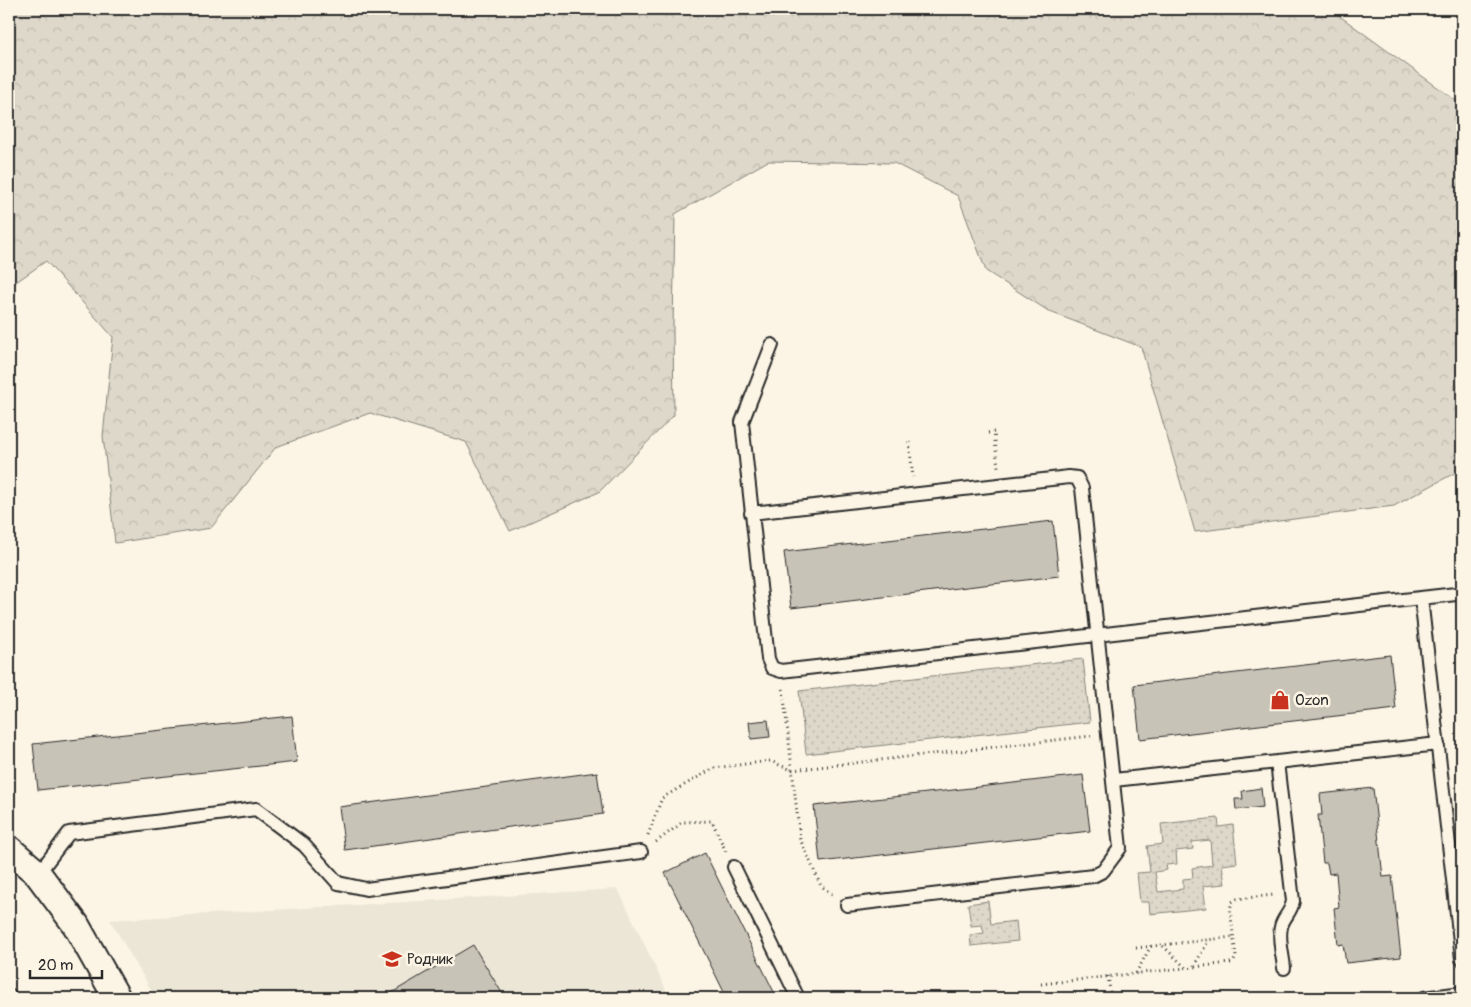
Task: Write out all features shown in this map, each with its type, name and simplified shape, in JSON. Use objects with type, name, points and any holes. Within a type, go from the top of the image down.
[{"type":"street","points":[[9,849],[38,874],[76,925],[117,998]]},
{"type":"lane","points":[[772,345],[742,422],[768,659],[772,668],[781,671],[1456,594],[1462,595]]},
{"type":"lane","points":[[752,513],[1069,477],[1077,478],[1082,488],[1120,848],[1103,871],[1093,876],[847,905]]},
{"type":"lane","points":[[1421,598],[1462,959]]},
{"type":"lane","points":[[1114,780],[1438,744]]},
{"type":"lane","points":[[1277,762],[1292,893],[1292,908],[1283,921],[1280,932],[1284,968]]},
{"type":"lane","points":[[38,874],[69,833],[256,809],[304,845],[338,883],[366,889],[641,852]]},
{"type":"lane","points":[[734,867],[798,998]]},
{"type":"lane","points":[[1424,998],[1462,993]]},
{"type":"path","points":[[988,433],[994,432],[997,461]]},
{"type":"path","points":[[909,442],[912,471]]},
{"type":"path","points":[[781,671],[800,839],[821,886],[847,905]]},
{"type":"path","points":[[641,852],[662,798],[714,768],[770,760],[792,770],[1109,734]]},
{"type":"path","points":[[641,852],[683,822],[712,821],[734,867]]},
{"type":"path","points":[[1041,984],[1234,961],[1236,957],[1230,909],[1232,902],[1237,899],[1292,893]]},
{"type":"path","points":[[1136,948],[1233,937]]},
{"type":"path","points":[[1193,967],[1209,940]]},
{"type":"path","points":[[1162,945],[1186,968]]},
{"type":"path","points":[[1135,973],[1151,946]]},
{"type":"path","points":[[1108,976],[1111,998]]},
{"type":"shaded area","name":"Родник","points":[[618,889],[670,998],[156,998],[110,920]]},
{"type":"green space","points":[[9,9],[1330,9],[1462,105],[1462,469],[1394,506],[1195,532],[1141,347],[1050,312],[986,271],[958,196],[894,163],[768,161],[675,214],[674,415],[599,492],[510,531],[466,442],[370,413],[276,447],[211,528],[115,543],[103,436],[113,337],[46,261],[9,287]]},
{"type":"green space","points":[[1083,659],[1090,722],[806,754],[799,691]]},
{"type":"green space","points":[[1218,818],[1219,827],[1233,825],[1237,863],[1222,865],[1225,884],[1203,886],[1206,908],[1150,914],[1149,902],[1140,902],[1137,873],[1150,872],[1147,846],[1163,844],[1161,824]],"holes":[[[1210,840],[1212,865],[1192,868],[1193,878],[1183,879],[1183,889],[1158,892],[1155,872],[1167,870],[1166,865],[1177,864],[1176,851],[1193,849],[1192,842]]]},
{"type":"green space","points":[[988,901],[991,924],[1016,921],[1018,941],[971,946],[970,935],[984,933],[982,925],[971,926],[968,904]]},
{"type":"building","points":[[1053,521],[1059,576],[791,608],[784,552]]},
{"type":"building","points":[[1390,655],[1396,709],[1140,739],[1134,685]]},
{"type":"building","points":[[292,716],[297,762],[38,790],[33,744]]},
{"type":"building","points":[[768,720],[770,737],[751,739],[749,722]]},
{"type":"building","points":[[597,772],[603,814],[345,850],[339,807]]},
{"type":"building","points":[[1083,775],[1090,831],[820,862],[814,806]]},
{"type":"building","points":[[1261,788],[1263,807],[1236,810],[1235,799],[1243,799],[1242,791]]},
{"type":"building","points":[[1373,788],[1383,877],[1392,876],[1401,957],[1346,963],[1343,944],[1338,945],[1334,908],[1339,907],[1336,873],[1329,874],[1327,863],[1323,863],[1318,815],[1322,815],[1320,794]]},
{"type":"building","points":[[705,853],[777,998],[727,998],[665,873]]},
{"type":"building","points":[[473,945],[505,998],[390,998],[388,995]]},
{"type":"place","name":"Ozon","points":[[1280,700]]},
{"type":"place","name":"Родник","points":[[392,959]]}]
